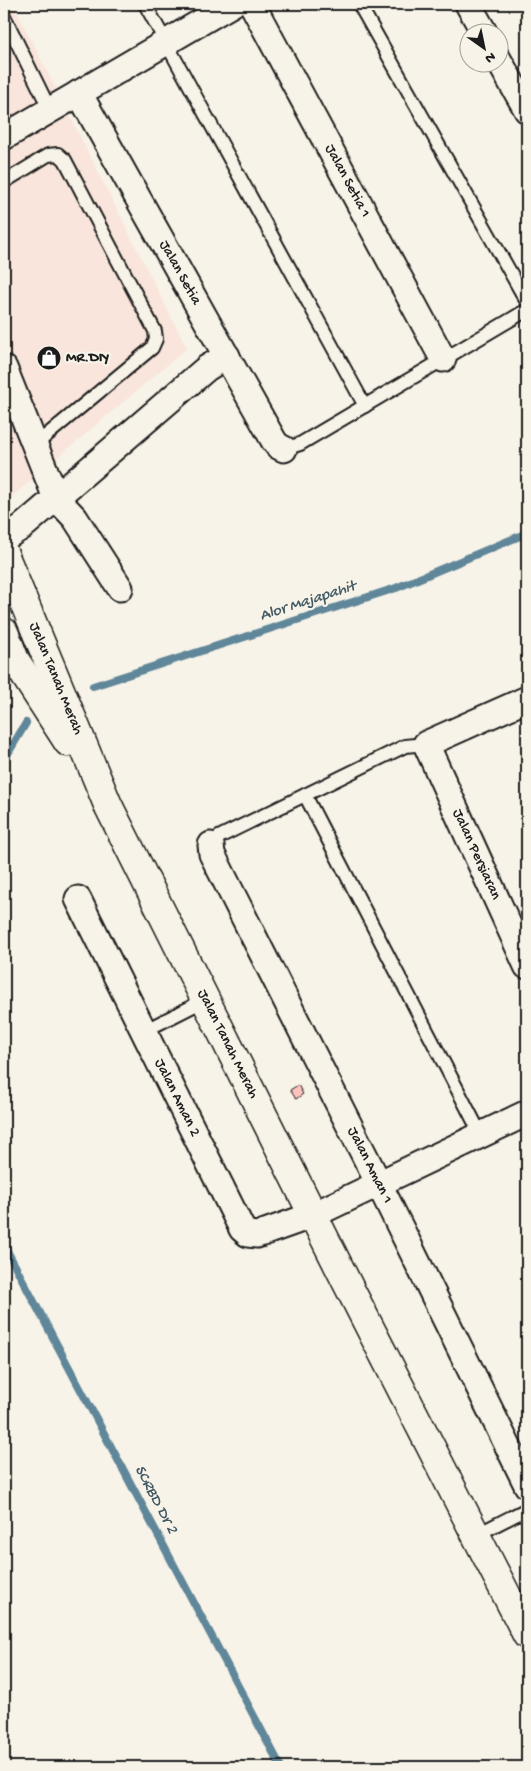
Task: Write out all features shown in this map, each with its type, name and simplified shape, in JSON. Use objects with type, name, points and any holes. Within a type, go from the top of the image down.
[{"type":"main road","name":"Jalan Tanah Merah","points":[[4,554],[108,805],[313,1216],[527,1635]]},
{"type":"main road","name":"Jalan Tanah Merah","points":[[4,632],[15,660],[108,805]]},
{"type":"street","points":[[4,137],[232,4]]},
{"type":"street","name":"Jalan Setia 1","points":[[252,4],[443,359]]},
{"type":"street","points":[[468,4],[478,22]]},
{"type":"street","points":[[505,72],[527,110]]},
{"type":"street","name":"Jalan Setia","points":[[79,93],[274,441],[284,449]]},
{"type":"street","points":[[4,538],[22,527],[208,368],[227,356]]},
{"type":"street","points":[[4,368],[56,498],[75,518],[120,588]]},
{"type":"street","points":[[426,744],[527,700]]},
{"type":"street","name":"Jalan Persiaran","points":[[426,744],[527,966]]},
{"type":"street","name":"Jalan Aman 1","points":[[211,845],[212,854],[379,1184],[527,1485]]},
{"type":"street","name":"Jalan Aman 2","points":[[78,898],[242,1229],[248,1234],[257,1235],[313,1216],[527,1113]]},
{"type":"lane","points":[[145,4],[167,41],[365,406]]},
{"type":"lane","points":[[359,4],[527,302]]},
{"type":"lane","points":[[4,16],[50,110]]},
{"type":"lane","points":[[4,182],[48,156],[58,154],[65,160],[155,331],[156,339],[152,348],[35,445]]},
{"type":"lane","points":[[284,449],[300,444],[527,310]]},
{"type":"lane","points":[[211,845],[219,838],[405,746],[426,744]]},
{"type":"lane","points":[[305,795],[482,1135]]},
{"type":"lane","points":[[144,1031],[205,1000]]},
{"type":"lane","points":[[476,1536],[527,1509]]},
{"type":"shaded area","points":[[4,4],[13,4],[187,348],[8,500],[4,490]]},
{"type":"building","points":[[298,1085],[303,1094],[296,1099],[290,1090]]},
{"type":"waterway","name":"Alor Majapahit","points":[[93,686],[396,588],[527,533]]},
{"type":"waterway","name":"Alor Majapahit","points":[[4,760],[26,723]]},
{"type":"waterway","name":"SCRBD Dr 2","points":[[4,1245],[281,1767]]},
{"type":"place","name":"MR.DIY","points":[[49,358]]}]
